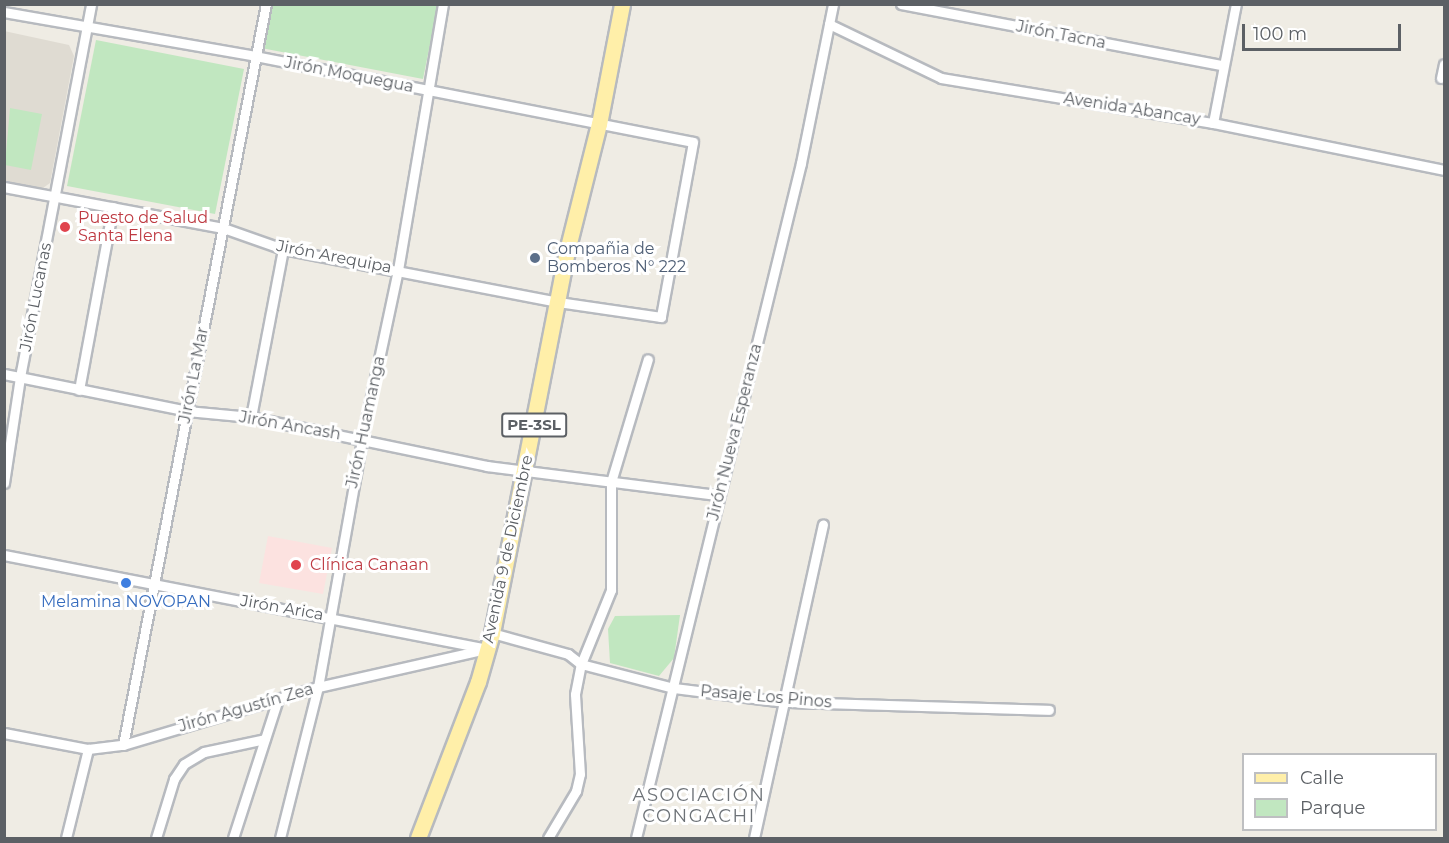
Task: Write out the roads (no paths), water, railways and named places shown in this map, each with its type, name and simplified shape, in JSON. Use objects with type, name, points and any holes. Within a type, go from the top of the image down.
[{"type":"main road","name":"Avenida 9 de Diciembre","points":[[418,838],[492,633],[558,302],[599,124],[622,4]]},
{"type":"street","name":"Jirón Lucanas","points":[[4,483],[20,377],[91,4]]},
{"type":"street","name":"Jirón La Mar","points":[[123,745],[266,4]]},
{"type":"street","name":"Jirón Huamanga","points":[[280,838],[318,687],[328,616],[398,270],[443,4]]},
{"type":"street","name":"Jirón Nueva Esperanza","points":[[636,838],[675,688],[718,495],[798,174],[833,4]]},
{"type":"street","name":"Jirón Tacna","points":[[901,4],[1222,65]]},
{"type":"street","points":[[1213,123],[1222,65],[1236,4]]},
{"type":"street","name":"Jirón Moquegua","points":[[4,12],[255,56],[693,142]]},
{"type":"street","name":"Avenida Abancay","points":[[829,24],[941,78],[1213,123],[1444,170]]},
{"type":"street","points":[[1441,78],[1444,64]]},
{"type":"street","name":"Jirón Arequipa","points":[[4,187],[223,228],[283,249],[558,302],[661,317],[693,142]]},
{"type":"street","points":[[80,390],[113,207]]},
{"type":"street","points":[[251,417],[283,249]]},
{"type":"street","points":[[548,838],[576,791],[580,774],[575,694],[581,664],[611,590],[612,482],[648,359]]},
{"type":"street","name":"Jirón Ancash","points":[[4,374],[187,411],[251,417],[526,471],[718,495]]},
{"type":"street","points":[[754,838],[824,525]]},
{"type":"street","name":"Jirón Arica","points":[[4,555],[153,585],[328,616],[488,649]]},
{"type":"street","name":"Pasaje Los Pinos","points":[[492,633],[568,654],[581,664],[675,688],[785,702],[1049,710]]},
{"type":"street","name":"Jirón Agustín Zea","points":[[4,733],[88,749],[123,745],[318,687],[488,649]]},
{"type":"street","points":[[233,838],[278,699]]},
{"type":"street","points":[[156,838],[174,779],[184,764],[204,752],[265,739]]},
{"type":"street","points":[[66,838],[88,749]]},
{"type":"place","name":"Puesto de Salud Santa Elena","points":[[65,227]]},
{"type":"place","name":"Compañia de Bomberos N° 222","points":[[535,258]]},
{"type":"place","name":"Clínica Canaan","points":[[296,565]]},
{"type":"place","name":"Melamina NOVOPAN","points":[[126,583]]},
{"type":"district","name":"ASOCIACIÓN CONGACHI","points":[[699,806]]}]
